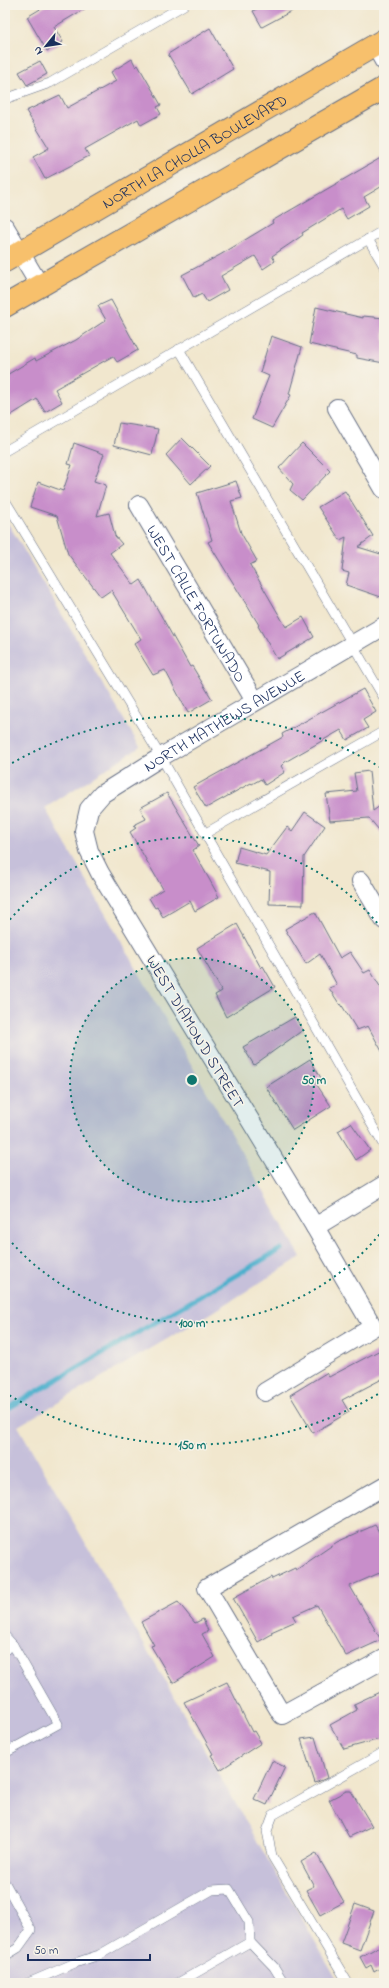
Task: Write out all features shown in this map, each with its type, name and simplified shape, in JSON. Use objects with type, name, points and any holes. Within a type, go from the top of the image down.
[{"type":"main road","name":"NORTH LA CHOLLA BOULEVARD","points":[[12,256],[381,49]]},
{"type":"main road","points":[[5,306],[384,88]]},
{"type":"street","points":[[5,227],[12,256],[40,286]]},
{"type":"street","points":[[337,408],[384,489]]},
{"type":"street","name":"WEST CALLE FORTUNADO","points":[[139,505],[255,701]]},
{"type":"street","name":"NORTH MATHEWS AVENUE","points":[[84,831],[89,809],[102,794],[255,701],[384,626]]},
{"type":"street","name":"WEST DIAMOND STREET","points":[[84,831],[89,851],[100,873],[315,1227],[373,1327],[265,1392]]},
{"type":"street","points":[[361,881],[384,920]]},
{"type":"street","points":[[315,1227],[384,1185]]},
{"type":"street","points":[[384,1486],[207,1588],[282,1715],[384,1658]]},
{"type":"lane","points":[[5,99],[50,83],[184,5]]},
{"type":"lane","points":[[5,450],[384,230]]},
{"type":"lane","points":[[368,239],[384,266]]},
{"type":"lane","points":[[179,349],[384,698]]},
{"type":"lane","points":[[5,500],[206,833],[384,1146]]},
{"type":"lane","points":[[206,833],[384,731]]},
{"type":"lane","points":[[5,1636],[13,1645],[58,1724],[5,1753]]},
{"type":"lane","points":[[5,1650],[13,1645]]},
{"type":"lane","points":[[348,1983],[272,1856],[267,1831],[273,1815],[384,1752]]},
{"type":"lane","points":[[5,1883],[30,1930],[18,1948],[5,1956]]},
{"type":"lane","points":[[28,1983],[75,1962],[98,1955],[212,1890],[228,1889],[249,1922],[250,1942],[274,1967],[284,1983]]},
{"type":"lane","points":[[178,1983],[250,1942]]},
{"type":"shaded area","points":[[5,518],[140,747],[45,808],[301,1257],[210,1314],[18,1426],[339,1983],[5,1983]]},
{"type":"building","points":[[47,5],[91,5],[54,27],[63,42],[47,51],[27,17]]},
{"type":"building","points":[[263,5],[303,5],[262,27],[253,11]]},
{"type":"building","points":[[210,28],[233,69],[192,94],[168,54]]},
{"type":"building","points":[[132,59],[136,67],[138,65],[161,105],[157,107],[161,114],[141,125],[138,119],[85,149],[89,156],[45,179],[33,157],[49,148],[26,111],[60,95],[67,108],[116,81],[111,72]]},
{"type":"building","points":[[40,61],[47,74],[27,85],[19,72]]},
{"type":"building","points":[[384,156],[384,185],[364,197],[369,206],[347,219],[341,209],[302,233],[303,235],[272,256],[275,261],[263,269],[255,256],[221,276],[228,290],[207,302],[202,294],[194,298],[182,275],[220,255],[273,223],[272,221]]},
{"type":"building","points":[[111,300],[138,350],[117,362],[113,356],[55,389],[62,402],[45,412],[37,399],[5,419],[5,376],[35,358],[36,361],[76,340],[106,320],[98,306]]},
{"type":"building","points":[[316,307],[363,318],[363,316],[384,318],[384,363],[357,358],[357,355],[309,344]]},
{"type":"building","points":[[271,336],[302,347],[289,394],[291,395],[272,428],[252,419],[269,376],[260,372]]},
{"type":"building","points":[[119,423],[158,429],[152,455],[114,445]]},
{"type":"building","points":[[182,438],[210,466],[191,484],[166,455]]},
{"type":"building","points":[[74,443],[104,454],[94,481],[106,485],[97,516],[109,513],[115,536],[122,544],[110,553],[134,585],[141,580],[190,667],[192,666],[212,699],[188,713],[165,670],[153,675],[134,644],[141,639],[111,590],[101,597],[68,554],[57,516],[30,507],[38,482],[63,491],[72,465],[68,464]]},
{"type":"building","points":[[302,443],[330,471],[302,500],[290,490],[293,484],[279,468]]},
{"type":"building","points":[[236,481],[242,498],[231,501],[241,533],[257,561],[250,565],[286,627],[303,617],[314,637],[277,659],[258,626],[259,625],[208,542],[212,540],[197,493]]},
{"type":"building","points":[[345,491],[373,536],[358,547],[384,555],[384,598],[346,585],[349,573],[342,571],[346,537],[340,540],[318,507]]},
{"type":"building","points":[[363,689],[376,712],[363,720],[368,728],[347,740],[341,730],[285,762],[281,766],[285,772],[265,785],[261,779],[206,808],[193,787],[283,737],[282,734]]},
{"type":"building","points":[[369,771],[373,811],[384,803],[384,836],[369,818],[330,821],[326,794],[357,791],[354,773]]},
{"type":"building","points":[[167,793],[199,846],[193,850],[219,897],[195,911],[190,901],[163,917],[149,898],[163,889],[130,832],[136,828],[134,825],[146,819],[140,808]]},
{"type":"building","points":[[305,812],[325,826],[304,857],[303,905],[269,904],[270,872],[235,863],[239,847],[266,855],[287,827],[292,831]]},
{"type":"building","points":[[315,912],[340,958],[350,952],[364,973],[370,970],[384,993],[384,1055],[368,1026],[357,1030],[329,988],[337,985],[320,954],[306,964],[285,929]]},
{"type":"building","points":[[237,924],[261,968],[263,966],[275,987],[226,1017],[215,995],[222,991],[197,948]]},
{"type":"building","points":[[295,1017],[303,1030],[254,1065],[243,1047]]},
{"type":"building","points":[[310,1059],[321,1078],[315,1082],[331,1106],[293,1130],[266,1087]]},
{"type":"building","points":[[351,1123],[370,1150],[356,1160],[338,1131]]},
{"type":"building","points":[[384,1348],[384,1378],[342,1400],[349,1412],[313,1433],[290,1395],[326,1373],[329,1377]]},
{"type":"building","points":[[375,1525],[384,1541],[384,1571],[350,1586],[381,1640],[346,1656],[317,1605],[293,1616],[296,1621],[271,1632],[272,1634],[258,1642],[233,1598],[271,1577],[272,1579],[295,1568],[296,1570],[337,1542]]},
{"type":"building","points":[[178,1602],[195,1623],[203,1619],[208,1631],[202,1634],[215,1657],[173,1683],[151,1646],[154,1645],[141,1622]]},
{"type":"building","points":[[227,1682],[252,1732],[254,1731],[261,1743],[220,1770],[211,1755],[213,1754],[184,1702]]},
{"type":"building","points":[[384,1690],[384,1738],[344,1749],[330,1725],[357,1710],[354,1704]]},
{"type":"building","points":[[315,1737],[327,1778],[315,1783],[301,1739]]},
{"type":"building","points":[[272,1761],[285,1767],[267,1805],[254,1799]]},
{"type":"building","points":[[346,1791],[351,1791],[372,1826],[349,1837],[329,1800]]},
{"type":"building","points":[[316,1853],[344,1902],[320,1915],[306,1890],[314,1886],[301,1862]]},
{"type":"building","points":[[355,1904],[374,1911],[360,1950],[341,1943]]},
{"type":"building","points":[[384,1944],[384,1966],[374,1972],[371,1965],[366,1968],[360,1957]]},
{"type":"waterway","points":[[5,1410],[281,1249]]}]
